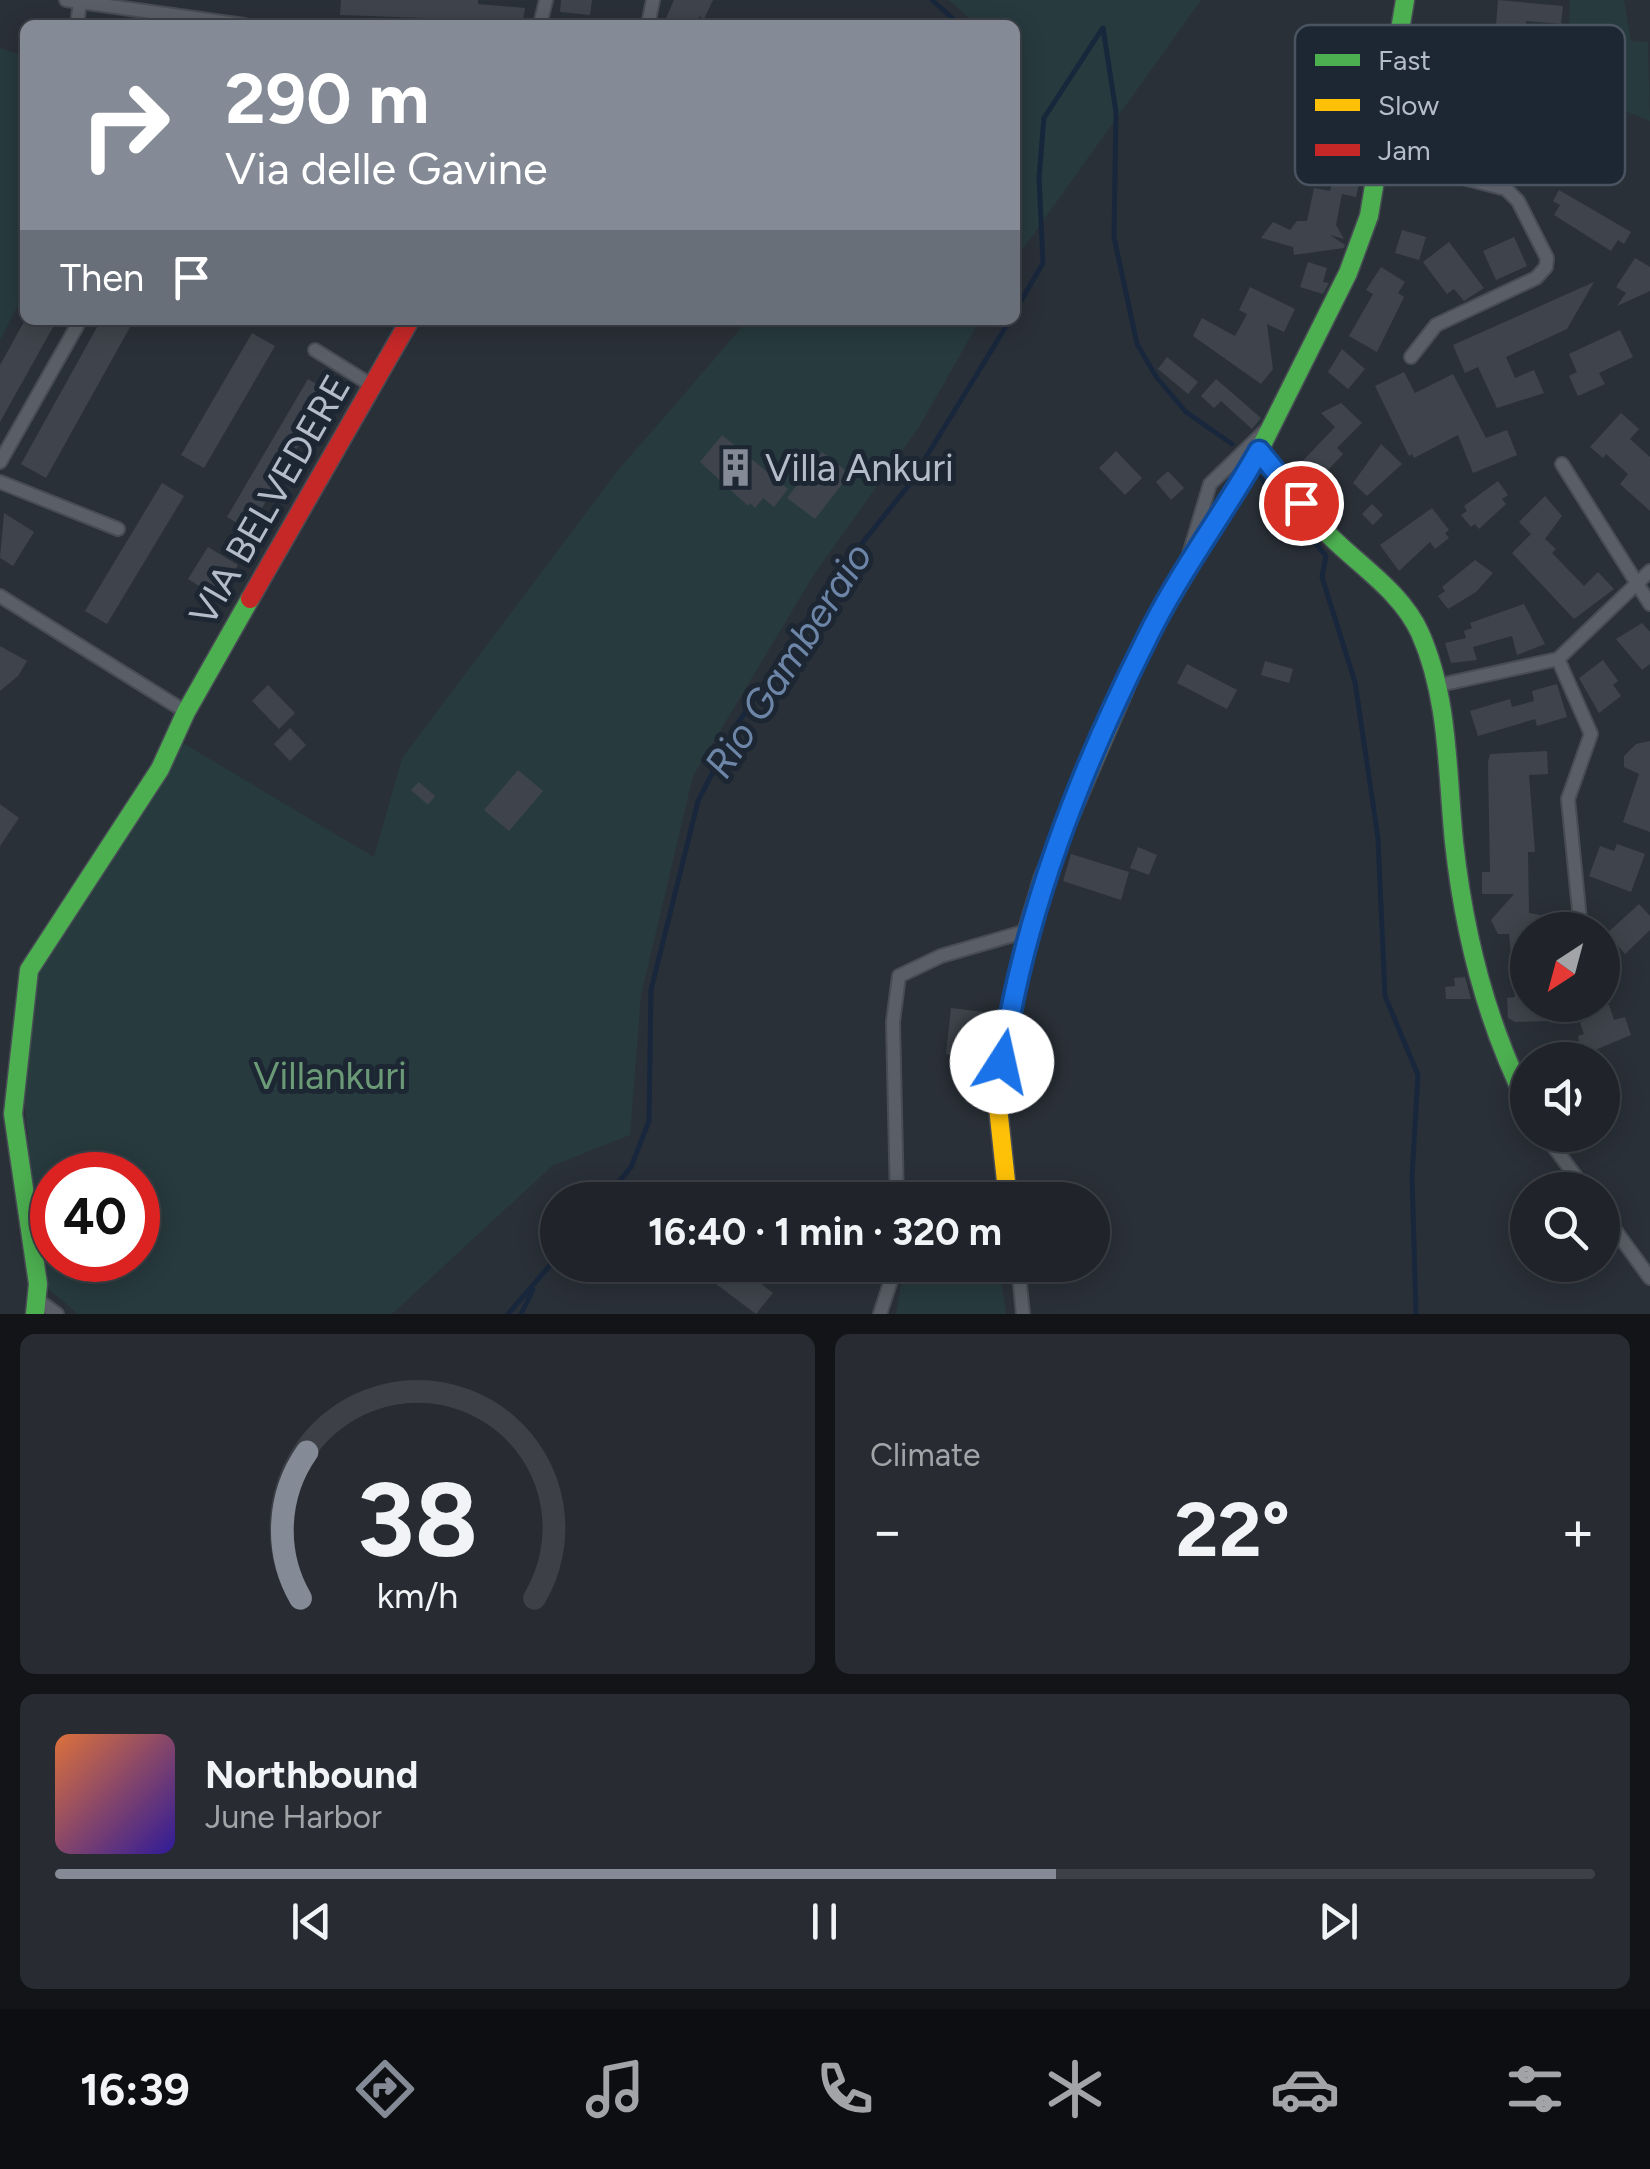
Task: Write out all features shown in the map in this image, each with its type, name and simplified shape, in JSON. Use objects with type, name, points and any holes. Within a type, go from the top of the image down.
[{"type":"street","points":[[1401,25],[1405,0]]},
{"type":"street","points":[[73,1],[208,20]]},
{"type":"street","points":[[1006,1182],[996,1098],[1027,931],[1043,878],[1123,689],[1185,574],[1259,451],[1354,258],[1375,185]]},
{"type":"street","points":[[1411,357],[1436,325],[1536,278],[1547,258],[1518,201],[1506,189],[1490,185]]},
{"type":"street","name":"VIA BELVEDERE","points":[[37,1308],[26,1180],[12,1114],[29,970],[160,769],[186,712],[407,325]]},
{"type":"street","points":[[0,462],[78,326]]},
{"type":"street","points":[[314,350],[373,386]]},
{"type":"street","points":[[1185,574],[1210,484],[1272,425]]},
{"type":"street","points":[[1259,451],[1337,544],[1408,610],[1440,685],[1457,878],[1492,1022],[1510,1064]]},
{"type":"street","points":[[1562,464],[1650,604]]},
{"type":"street","points":[[0,482],[118,528]]},
{"type":"street","points":[[1440,685],[1558,659],[1650,571]]},
{"type":"street","points":[[0,596],[186,712]]},
{"type":"street","points":[[1558,659],[1591,734],[1568,799],[1579,912]]},
{"type":"street","points":[[897,1182],[894,1022],[899,976],[941,956],[1027,931]]},
{"type":"street","points":[[1620,1237],[1650,1278]]},
{"type":"street","points":[[880,1314],[890,1282]]},
{"type":"street","points":[[1020,1282],[1023,1314]]},
{"type":"street","points":[[37,1308],[57,1314]]},
{"type":"green space","points":[[949,0],[1201,0],[1020,253],[1020,20],[971,20]]},
{"type":"green space","points":[[1570,0],[1624,0],[1631,41],[1648,42],[1650,121],[1625,111],[1625,25],[1569,25]]},
{"type":"green space","points":[[0,48],[20,55],[20,302],[0,340]]},
{"type":"green space","name":"Villankuri","points":[[744,325],[977,325],[919,427],[813,576],[693,776],[641,995],[630,1135],[552,1166],[392,1314],[78,1314],[42,1282],[160,1282],[160,1152],[30,1152],[30,1158],[21,1064],[36,971],[183,743],[374,857],[402,758],[615,474]]},
{"type":"green space","points":[[902,1282],[1001,1282],[1006,1314],[896,1314]]},
{"type":"building","points":[[341,0],[478,0],[478,4],[525,8],[523,20],[340,15]]},
{"type":"building","points":[[561,0],[592,0],[590,15],[560,12]]},
{"type":"building","points":[[674,0],[713,0],[704,19],[699,16],[698,20],[665,20]]},
{"type":"building","points":[[1498,0],[1563,6],[1561,24],[1526,21],[1526,25],[1496,25]]},
{"type":"building","points":[[1331,185],[1359,185],[1356,197],[1342,194],[1336,225],[1344,239],[1330,235],[1344,248],[1294,255],[1293,247],[1261,238],[1273,222],[1290,230],[1297,221],[1307,221],[1314,188],[1330,191]]},
{"type":"building","points":[[1559,190],[1631,232],[1624,244],[1618,240],[1611,251],[1554,215],[1560,205],[1553,201]]},
{"type":"building","points":[[1402,230],[1426,237],[1419,260],[1395,253]]},
{"type":"building","points":[[1514,237],[1527,266],[1496,280],[1483,251]]},
{"type":"building","points":[[1449,242],[1484,288],[1464,301],[1454,289],[1447,294],[1423,262]]},
{"type":"building","points":[[1635,258],[1650,267],[1650,291],[1617,306],[1626,293],[1616,287]]},
{"type":"building","points":[[1308,262],[1327,268],[1323,282],[1329,283],[1323,294],[1300,287]]},
{"type":"building","points":[[1381,267],[1405,282],[1398,293],[1404,297],[1377,352],[1349,336],[1373,294],[1366,290]]},
{"type":"building","points":[[1594,282],[1567,329],[1506,357],[1515,378],[1534,370],[1544,393],[1497,408],[1478,367],[1465,373],[1453,345]]},
{"type":"building","points":[[1250,287],[1295,309],[1284,332],[1267,324],[1273,369],[1261,384],[1193,336],[1202,318],[1235,336],[1247,314],[1239,310]]},
{"type":"building","points":[[22,325],[54,325],[0,422],[0,365]]},
{"type":"building","points":[[98,325],[131,325],[46,478],[21,464]]},
{"type":"building","points":[[1620,330],[1633,357],[1599,373],[1605,384],[1578,396],[1569,376],[1577,372],[1569,354]]},
{"type":"building","points":[[252,333],[275,346],[204,468],[181,455]]},
{"type":"building","points":[[1342,349],[1365,369],[1348,389],[1328,372]]},
{"type":"building","points":[[1167,357],[1198,382],[1188,394],[1158,369]]},
{"type":"building","points":[[1404,372],[1415,393],[1453,374],[1486,438],[1507,430],[1517,455],[1473,473],[1458,435],[1414,458],[1409,456],[1375,386]]},
{"type":"building","points":[[308,379],[330,392],[249,530],[227,517]]},
{"type":"building","points":[[1216,379],[1261,418],[1252,429],[1221,401],[1214,408],[1201,396]]},
{"type":"building","points":[[1341,403],[1362,423],[1337,448],[1343,454],[1313,486],[1295,469],[1335,427],[1321,413]]},
{"type":"building","points":[[1621,413],[1639,429],[1630,439],[1650,457],[1650,511],[1620,484],[1628,474],[1606,454],[1603,458],[1590,447]]},
{"type":"building","name":"Villa Ankuri","points":[[722,435],[788,489],[774,507],[763,498],[755,508],[750,503],[748,506],[700,462]]},
{"type":"building","points":[[1381,444],[1402,464],[1367,496],[1353,483]]},
{"type":"building","points":[[1116,451],[1142,478],[1125,495],[1099,468]]},
{"type":"building","points":[[822,452],[850,474],[815,519],[787,498]]},
{"type":"building","points":[[1168,471],[1184,488],[1171,500],[1156,482]]},
{"type":"building","points":[[1498,481],[1508,495],[1502,499],[1506,504],[1479,529],[1475,524],[1471,527],[1461,515],[1467,511],[1464,506]]},
{"type":"building","points":[[162,483],[184,496],[107,624],[85,611]]},
{"type":"building","points":[[1545,496],[1562,516],[1545,539],[1556,549],[1552,553],[1584,586],[1598,572],[1614,589],[1574,619],[1512,553],[1531,534],[1519,522]]},
{"type":"building","points":[[1372,504],[1383,515],[1373,525],[1362,514]]},
{"type":"building","points":[[1432,508],[1449,530],[1445,533],[1449,538],[1435,549],[1430,542],[1399,571],[1380,545]]},
{"type":"building","points":[[4,513],[34,532],[13,566],[0,558]]},
{"type":"building","points":[[208,547],[238,565],[218,598],[188,579]]},
{"type":"building","points":[[1475,560],[1493,573],[1476,592],[1448,609],[1438,596],[1445,591],[1442,587]]},
{"type":"building","points":[[1524,604],[1545,644],[1517,655],[1512,636],[1473,647],[1477,660],[1451,663],[1445,643],[1466,638],[1464,631],[1472,628],[1470,623]]},
{"type":"building","points":[[1642,623],[1650,632],[1650,664],[1642,670],[1616,639]]},
{"type":"building","points":[[0,646],[27,661],[18,676],[0,691]]},
{"type":"building","points":[[1603,660],[1618,681],[1613,685],[1621,696],[1599,713],[1579,678]]},
{"type":"building","points":[[1265,661],[1293,669],[1289,683],[1261,675]]},
{"type":"building","points":[[1187,664],[1237,690],[1227,709],[1177,683]]},
{"type":"building","points":[[1557,684],[1567,717],[1537,726],[1535,719],[1478,736],[1470,711],[1510,699],[1512,707],[1534,701],[1532,691]]},
{"type":"building","points":[[268,685],[295,713],[279,729],[252,701]]},
{"type":"building","points":[[290,728],[306,745],[290,761],[274,744]]},
{"type":"building","points":[[1650,741],[1650,832],[1623,822],[1639,774],[1624,767],[1624,756],[1636,744]]},
{"type":"building","points":[[1547,751],[1548,774],[1529,775],[1535,852],[1528,852],[1529,912],[1510,912],[1510,944],[1509,934],[1498,934],[1491,920],[1514,894],[1482,894],[1482,872],[1490,872],[1490,754]]},
{"type":"building","points":[[518,770],[543,791],[509,831],[484,810]]},
{"type":"building","points":[[419,782],[435,796],[428,805],[411,790]]},
{"type":"building","points":[[0,804],[19,818],[0,846]]},
{"type":"building","points":[[1617,844],[1645,854],[1631,892],[1589,876],[1600,846],[1614,851]]},
{"type":"building","points":[[1138,847],[1157,855],[1149,875],[1130,868]]},
{"type":"building","points":[[1071,854],[1129,872],[1121,900],[1063,881]]},
{"type":"building","points":[[1639,904],[1650,916],[1650,930],[1625,954],[1620,948],[1620,921]]},
{"type":"building","points":[[1465,977],[1471,999],[1446,999],[1445,987],[1455,986],[1454,978]]},
{"type":"building","points":[[951,1008],[984,1012],[983,1058],[946,1054]]},
{"type":"building","points":[[1625,1017],[1631,1035],[1614,1042],[1576,1042],[1584,1034],[1580,1023],[1620,1022]]},
{"type":"building","points":[[713,1282],[759,1282],[773,1293],[756,1314]]},
{"type":"waterway","points":[[932,0],[954,20]]},
{"type":"waterway","points":[[1103,28],[1116,112],[1114,237],[1137,344],[1157,378],[1186,412],[1232,444]]},
{"type":"waterway","name":"Rio Gamberaio","points":[[1020,302],[1043,263],[1039,177],[1044,118],[1102,29]]},
{"type":"waterway","name":"Rio Gamberaio","points":[[619,1182],[631,1167],[649,1121],[651,990],[698,801],[738,723],[842,568],[909,485],[1007,325]]},
{"type":"waterway","points":[[1261,478],[1326,556],[1322,577],[1355,682],[1378,838],[1385,996],[1418,1075],[1412,1177],[1416,1314]]},
{"type":"waterway","name":"Rio Gamberaio","points":[[508,1314],[540,1277]]},
{"type":"waterway","points":[[521,1314],[533,1290]]},
{"type":"traffic: fast","points":[[1401,25],[1405,0]]},
{"type":"traffic: fast","points":[[1123,693],[1146,639],[1259,451],[1348,273],[1369,216],[1374,185]]},
{"type":"traffic: fast","points":[[1259,451],[1318,523],[1402,604],[1420,633],[1442,710],[1454,842],[1471,944],[1510,1067]]},
{"type":"traffic: fast","points":[[35,1314],[38,1284],[13,1114],[29,970],[160,769],[186,712],[250,599]]},
{"type":"traffic: slow","points":[[1006,1182],[997,1098],[1027,931],[1043,878],[1123,693]]},
{"type":"traffic: jam","points":[[250,599],[407,325]]},
{"type":"place","name":"Villa Ankuri","points":[[735,468]]},
{"type":"route","points":[[1002,1062],[1027,931],[1043,878],[1146,639],[1259,451],[1301,503]]}]
